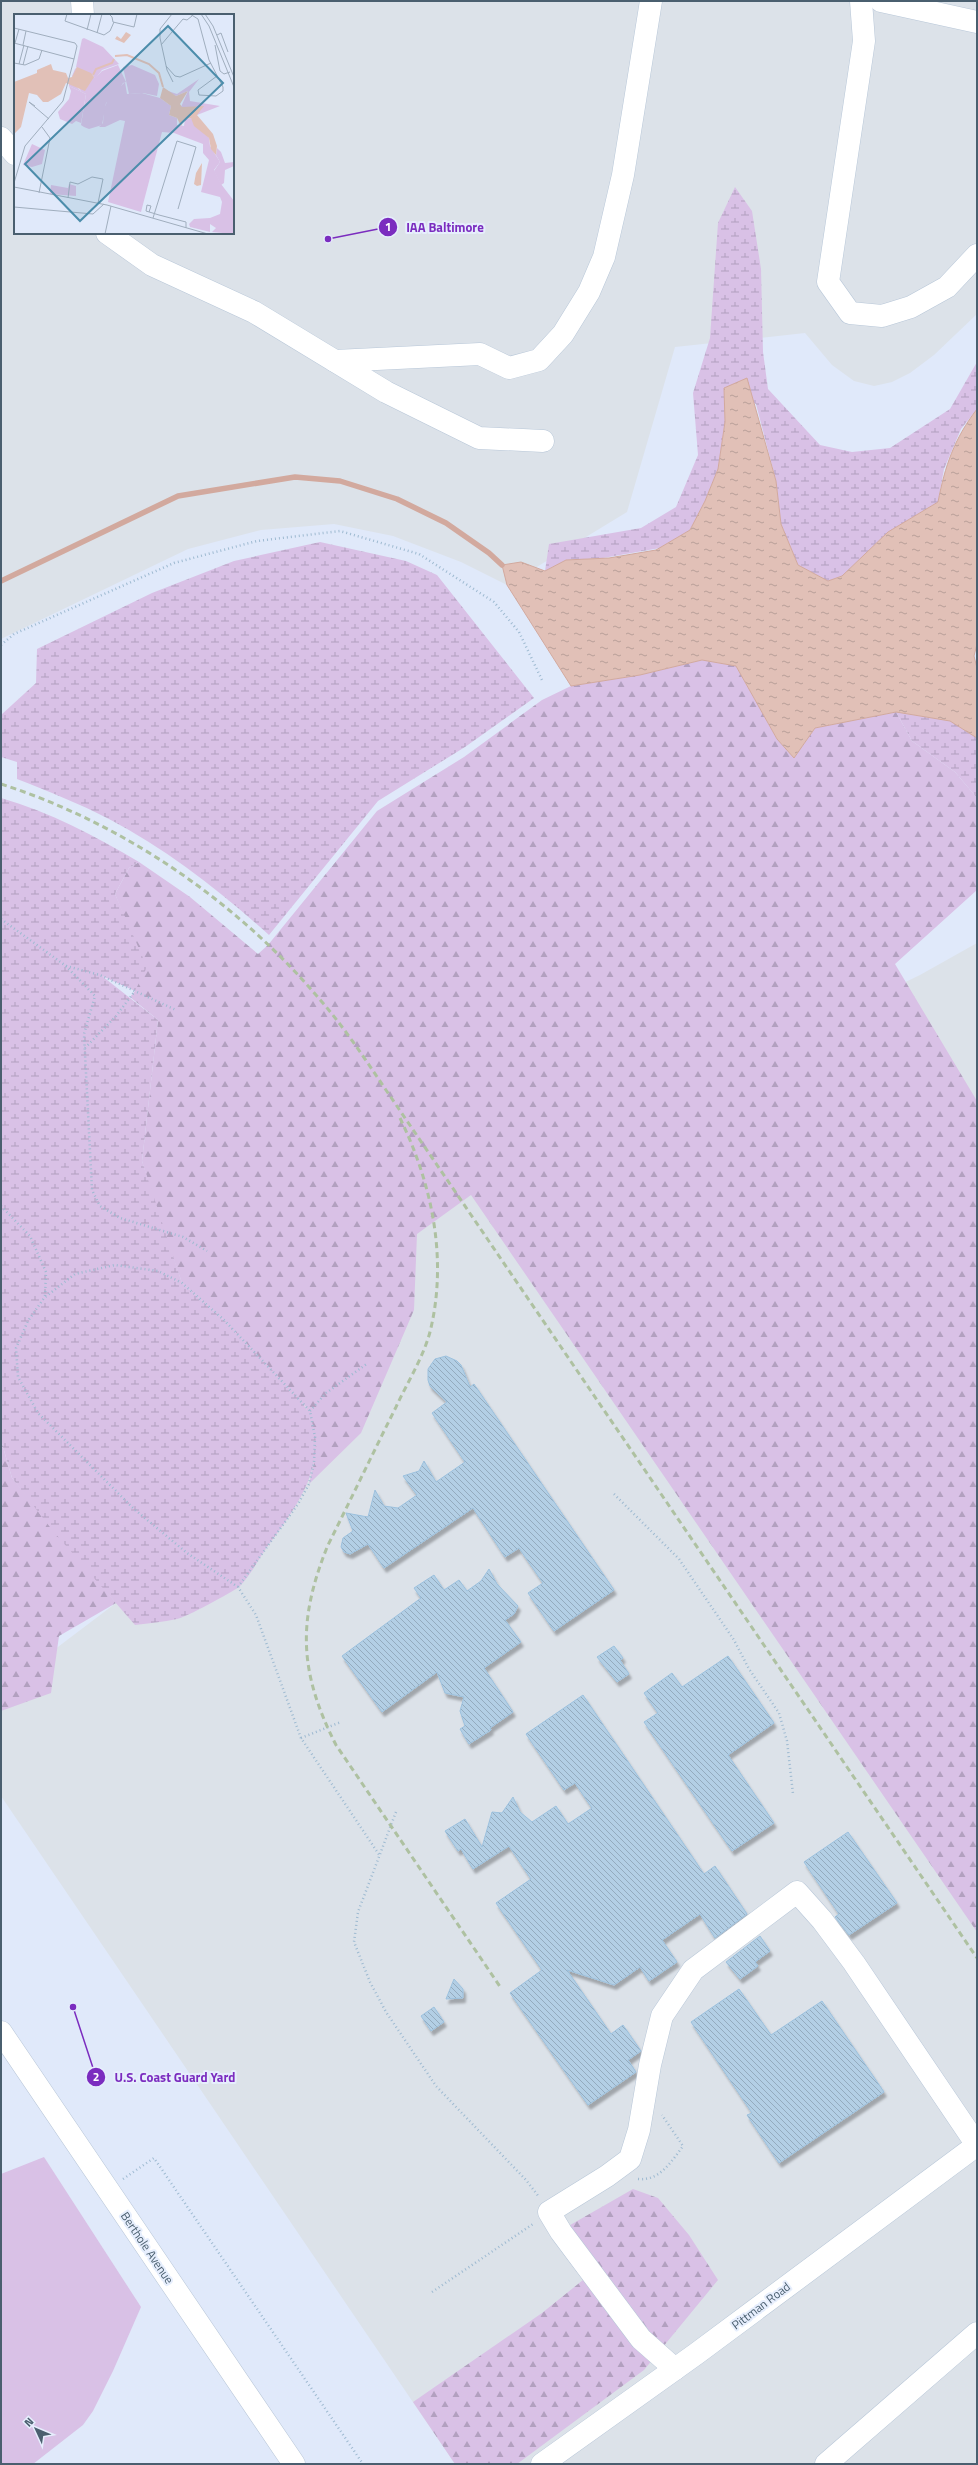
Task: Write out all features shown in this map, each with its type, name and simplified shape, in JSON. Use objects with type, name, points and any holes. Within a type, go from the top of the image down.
[{"type":"street","points":[[82,1],[83,14]]},
{"type":"street","points":[[335,361],[480,354],[509,368],[539,360],[563,334],[589,292],[604,257],[623,175],[651,1]]},
{"type":"street","points":[[861,1],[864,40],[828,282],[850,313],[882,316],[911,307],[948,287],[977,255]]},
{"type":"street","points":[[881,1],[977,22]]},
{"type":"street","points":[[1,138],[14,153]]},
{"type":"street","points":[[108,234],[152,265],[254,312],[386,392],[479,438],[543,441]]},
{"type":"street","points":[[675,2369],[641,2340],[562,2232],[550,2212],[607,2176],[630,2159],[639,2130],[650,2065],[662,2016],[693,1970],[796,1892],[822,1920],[850,1958],[977,2145]]},
{"type":"street","name":"Berthole Avenue","points":[[1,2032],[294,2464]]},
{"type":"street","name":"Pittman Road","points":[[542,2464],[675,2369],[977,2145]]},
{"type":"street","points":[[826,2464],[977,2333]]},
{"type":"path","points":[[1,645],[14,634],[174,563],[257,541],[340,531],[419,554],[494,602],[519,632],[542,680]]},
{"type":"path","points":[[1,919],[66,966],[95,996],[84,1034],[84,1049],[92,1190],[100,1206],[120,1218],[183,1237],[207,1251]]},
{"type":"path","points":[[66,966],[100,975],[176,1010]]},
{"type":"path","points":[[84,1049],[116,1016],[135,991]]},
{"type":"path","points":[[1,1206],[30,1236],[46,1272],[45,1297]]},
{"type":"path","points":[[238,1587],[298,1504],[308,1484],[314,1464],[315,1437],[310,1411],[224,1320],[182,1283],[158,1271],[115,1265],[75,1274],[45,1297],[28,1321],[16,1348],[18,1377],[38,1413],[134,1509],[187,1553],[238,1587],[256,1615],[301,1738],[380,1856]]},
{"type":"path","points":[[310,1411],[326,1393],[368,1363]]},
{"type":"path","points":[[614,1494],[679,1559],[734,1640],[749,1669],[779,1713],[787,1740],[793,1794]]},
{"type":"path","points":[[301,1738],[341,1722]]},
{"type":"path","points":[[396,1812],[358,1912],[354,1942],[370,1982],[386,2012],[436,2086],[526,2180],[550,2212],[432,2292]]},
{"type":"path","points":[[108,2190],[154,2158],[363,2464]]},
{"type":"shaded area","points":[[1,1],[977,1],[977,314],[934,355],[910,373],[892,382],[874,386],[854,381],[832,365],[805,333],[675,347],[627,512],[507,585],[461,562],[393,536],[334,524],[261,530],[188,549],[1,639]]},
{"type":"shaded area","points":[[977,943],[977,2464],[455,2464],[1,1796],[1,1690],[116,1603],[420,1216],[920,975]]},
{"type":"green space","points":[[735,187],[752,211],[761,269],[763,352],[768,389],[820,445],[852,452],[890,448],[950,409],[977,362],[977,409],[961,429],[944,469],[938,502],[888,532],[842,576],[828,581],[798,565],[781,524],[776,481],[756,404],[724,388],[725,422],[718,469],[705,501],[690,530],[660,548],[603,558],[566,560],[545,571],[549,544],[641,528],[676,507],[698,455],[693,393],[710,338],[718,223]]},
{"type":"green space","points":[[320,542],[406,561],[437,575],[534,698],[465,747],[378,801],[269,935],[193,872],[131,831],[98,813],[17,779],[17,762],[1,757],[1,715],[36,683],[37,649],[152,593],[234,561]]},
{"type":"green space","points":[[702,660],[736,666],[777,739],[794,758],[815,728],[896,712],[912,741],[955,772],[977,798],[977,890],[895,964],[977,1101],[977,1932],[471,1195],[417,1234],[414,1310],[361,1433],[309,1484],[314,1463],[306,1407],[224,1320],[182,1283],[157,1211],[142,1161],[158,1020],[130,997],[135,991],[128,926],[115,894],[129,868],[139,862],[190,897],[258,954],[268,945],[377,811],[464,757],[542,700],[571,686],[640,675]]},
{"type":"green space","points":[[896,712],[950,721],[977,738],[977,798],[955,772],[912,741]]},
{"type":"green space","points":[[1,798],[37,810],[55,818],[106,843],[139,862],[129,868],[115,894],[147,967],[135,991],[102,976],[158,1020],[142,1161],[182,1283],[224,1320],[298,1397],[310,1417],[315,1436],[315,1456],[310,1475],[302,1494],[291,1513],[247,1578],[235,1590],[182,1618],[135,1625],[53,1531],[12,1478],[1,1440]]},
{"type":"green space","points":[[1,1440],[12,1478],[116,1603],[59,1636],[51,1693],[1,1711]]},
{"type":"green space","points":[[44,2157],[141,2307],[113,2371],[93,2411],[83,2425],[33,2464],[1,2464],[1,2174]]},
{"type":"green space","points":[[633,2189],[658,2198],[689,2235],[718,2280],[644,2370],[517,2464],[455,2464],[413,2402],[542,2313],[583,2280],[551,2236]]},
{"type":"water","points":[[747,378],[776,481],[781,524],[798,565],[828,581],[842,576],[888,532],[938,502],[947,465],[956,442],[977,409],[977,644],[974,656],[977,668],[977,738],[950,721],[896,712],[815,728],[794,758],[777,739],[736,666],[702,660],[640,675],[571,686],[507,585],[502,565],[521,562],[545,571],[566,560],[609,558],[656,550],[690,530],[705,501],[718,469],[725,422],[724,388]]},
{"type":"building","points":[[446,1356],[457,1361],[461,1365],[470,1387],[474,1384],[614,1590],[554,1631],[528,1593],[543,1583],[519,1548],[505,1557],[473,1508],[384,1568],[368,1544],[350,1554],[344,1552],[341,1547],[343,1538],[353,1531],[346,1513],[368,1517],[375,1490],[384,1506],[398,1508],[417,1495],[403,1476],[419,1471],[424,1461],[436,1482],[465,1462],[432,1413],[447,1402],[430,1386],[428,1380],[428,1369],[435,1359]]},
{"type":"building","points":[[489,1569],[497,1584],[518,1606],[514,1614],[505,1620],[521,1642],[484,1668],[513,1712],[490,1728],[491,1730],[469,1744],[460,1729],[465,1726],[460,1711],[464,1697],[445,1693],[437,1672],[382,1712],[342,1656],[421,1598],[414,1588],[434,1575],[444,1590],[459,1580],[467,1591],[481,1581]]},
{"type":"building","points":[[614,1646],[623,1658],[620,1660],[629,1674],[617,1682],[597,1657]]},
{"type":"building","points":[[728,1656],[774,1723],[728,1755],[774,1823],[732,1851],[644,1722],[658,1713],[644,1693],[672,1673],[682,1687]]},
{"type":"building","points":[[583,1695],[704,1874],[715,1866],[747,1914],[715,1938],[700,1914],[662,1940],[677,1962],[649,1981],[640,1967],[614,1985],[567,1970],[611,2034],[623,2025],[641,2051],[628,2060],[636,2072],[588,2105],[510,1993],[542,1970],[496,1903],[531,1879],[509,1846],[473,1869],[461,1849],[458,1851],[445,1831],[465,1819],[482,1847],[492,1812],[502,1813],[513,1797],[520,1812],[532,1822],[556,1806],[568,1824],[592,1808],[575,1783],[564,1790],[526,1734]]},
{"type":"building","points":[[848,1832],[897,1903],[849,1935],[835,1917],[839,1914],[804,1862]]},
{"type":"building","points":[[760,1936],[770,1951],[755,1962],[758,1966],[740,1979],[726,1962]]},
{"type":"building","points":[[454,1979],[463,1989],[463,1998],[446,1999]]},
{"type":"building","points":[[739,1989],[771,2035],[822,2001],[884,2092],[779,2163],[747,2115],[752,2113],[691,2022]]},
{"type":"building","points":[[434,2007],[444,2022],[431,2031],[421,2016]]},
{"type":"waterway","points":[[1,581],[178,496],[295,477],[340,481],[397,499],[446,523],[489,553],[502,565]]},
{"type":"railway","points":[[1,784],[47,801],[92,821],[135,844],[177,871],[217,900],[254,932],[289,966],[322,1002],[364,1058],[977,1958]]},
{"type":"railway","points":[[400,1118],[421,1169],[434,1222],[437,1250],[435,1305],[430,1332],[423,1351],[328,1545],[318,1572],[311,1598],[307,1622],[306,1646],[309,1670],[315,1694],[336,1745],[501,1988]]},
{"type":"place","name":"IAA Baltimore","points":[[328,239]]},
{"type":"place","name":"U.S. Coast Guard Yard","points":[[73,2007]]}]
